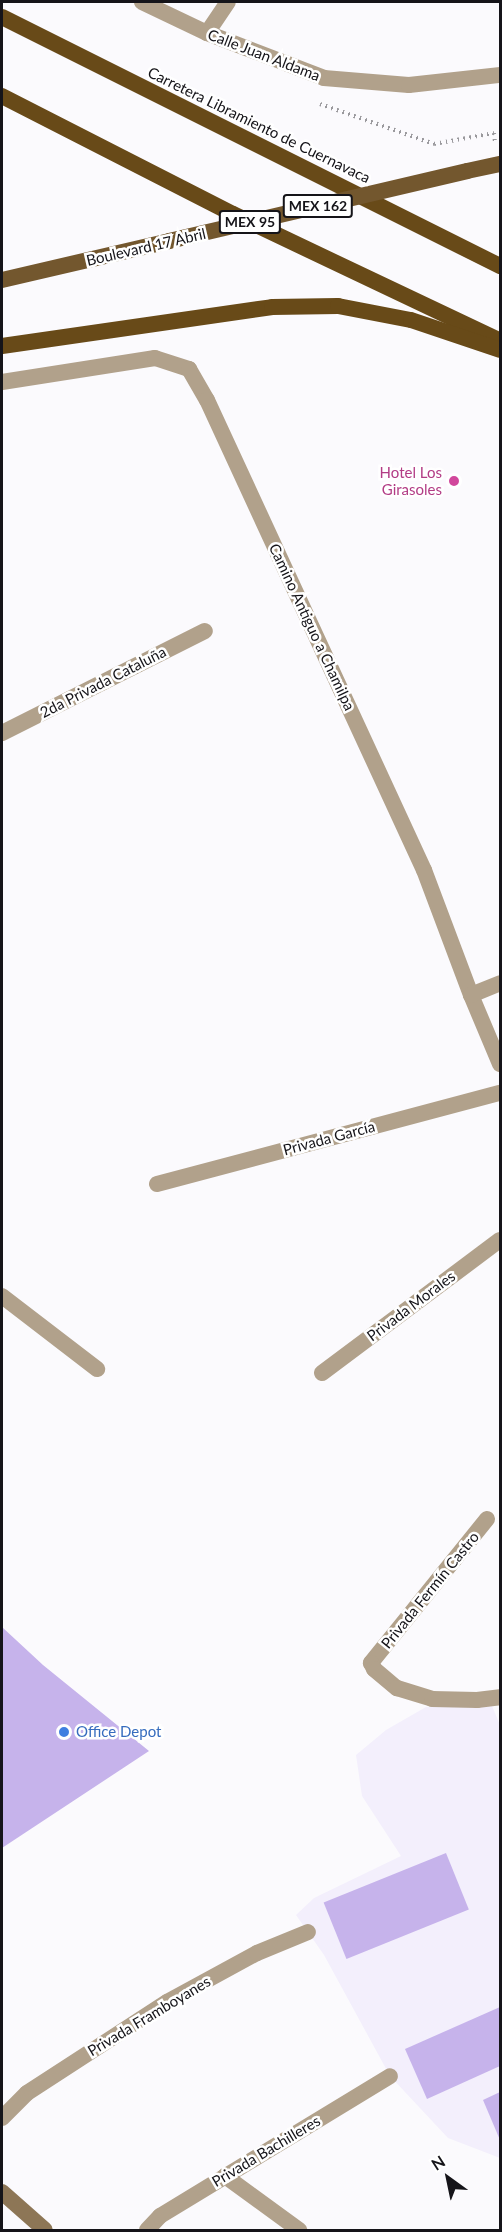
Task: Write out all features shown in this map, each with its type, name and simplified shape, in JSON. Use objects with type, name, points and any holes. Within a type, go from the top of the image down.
[{"type":"highway","name":"Carretera Libramiento de Cuernavaca","points":[[2,17],[501,266]]},
{"type":"highway","name":"MEX 95","points":[[2,96],[233,214],[501,341]]},
{"type":"highway","points":[[2,346],[272,307],[338,306],[411,320],[501,350]]},
{"type":"main road","name":"Boulevard 17 Abril","points":[[2,280],[501,164]]},
{"type":"main road","points":[[2,2192],[45,2230]]},
{"type":"street","name":"Calle Juan Aldama","points":[[142,2],[207,33],[324,78],[409,85],[501,75]]},
{"type":"street","points":[[207,33],[228,2]]},
{"type":"street","name":"Camino Antiguo a Chamilpa","points":[[2,382],[155,358],[189,369],[207,400],[424,870],[471,995],[501,1064]]},
{"type":"street","name":"2da Privada Cataluña","points":[[2,733],[205,631]]},
{"type":"street","points":[[471,995],[501,983]]},
{"type":"street","name":"Privada García","points":[[157,1184],[501,1093]]},
{"type":"street","name":"Privada Morales","points":[[322,1373],[501,1240]]},
{"type":"street","points":[[2,1296],[97,1369]]},
{"type":"street","name":"Privada Fermín Castro","points":[[487,1519],[371,1663],[374,1669],[397,1688],[432,1699],[477,1700],[501,1697]]},
{"type":"street","name":"Privada Framboyanes","points":[[2,2118],[27,2093],[167,2002],[257,1953],[308,1932]]},
{"type":"street","name":"Privada Bachilleres","points":[[147,2230],[160,2216],[390,2076]]},
{"type":"street","points":[[225,2176],[299,2230]]},
{"type":"path","points":[[324,78],[316,103],[434,144],[494,133],[496,141],[484,143]]},
{"type":"shaded area","points":[[492,1706],[500,1725],[500,2158],[448,2138],[390,2076],[324,1955],[296,1915],[314,1898],[401,1856],[362,1796],[356,1755],[386,1730],[426,1707]]},
{"type":"building","name":"Office Depot","points":[[2,1627],[43,1665],[149,1751],[2,1848]]},
{"type":"building","points":[[446,1853],[469,1910],[346,1959],[324,1902]]},
{"type":"building","points":[[500,2007],[500,2066],[427,2099],[405,2049]]},
{"type":"building","points":[[500,2092],[500,2140],[483,2100]]},
{"type":"place","name":"Hotel Los Girasoles","points":[[454,481]]},
{"type":"place","name":"Office Depot","points":[[64,1732]]}]
